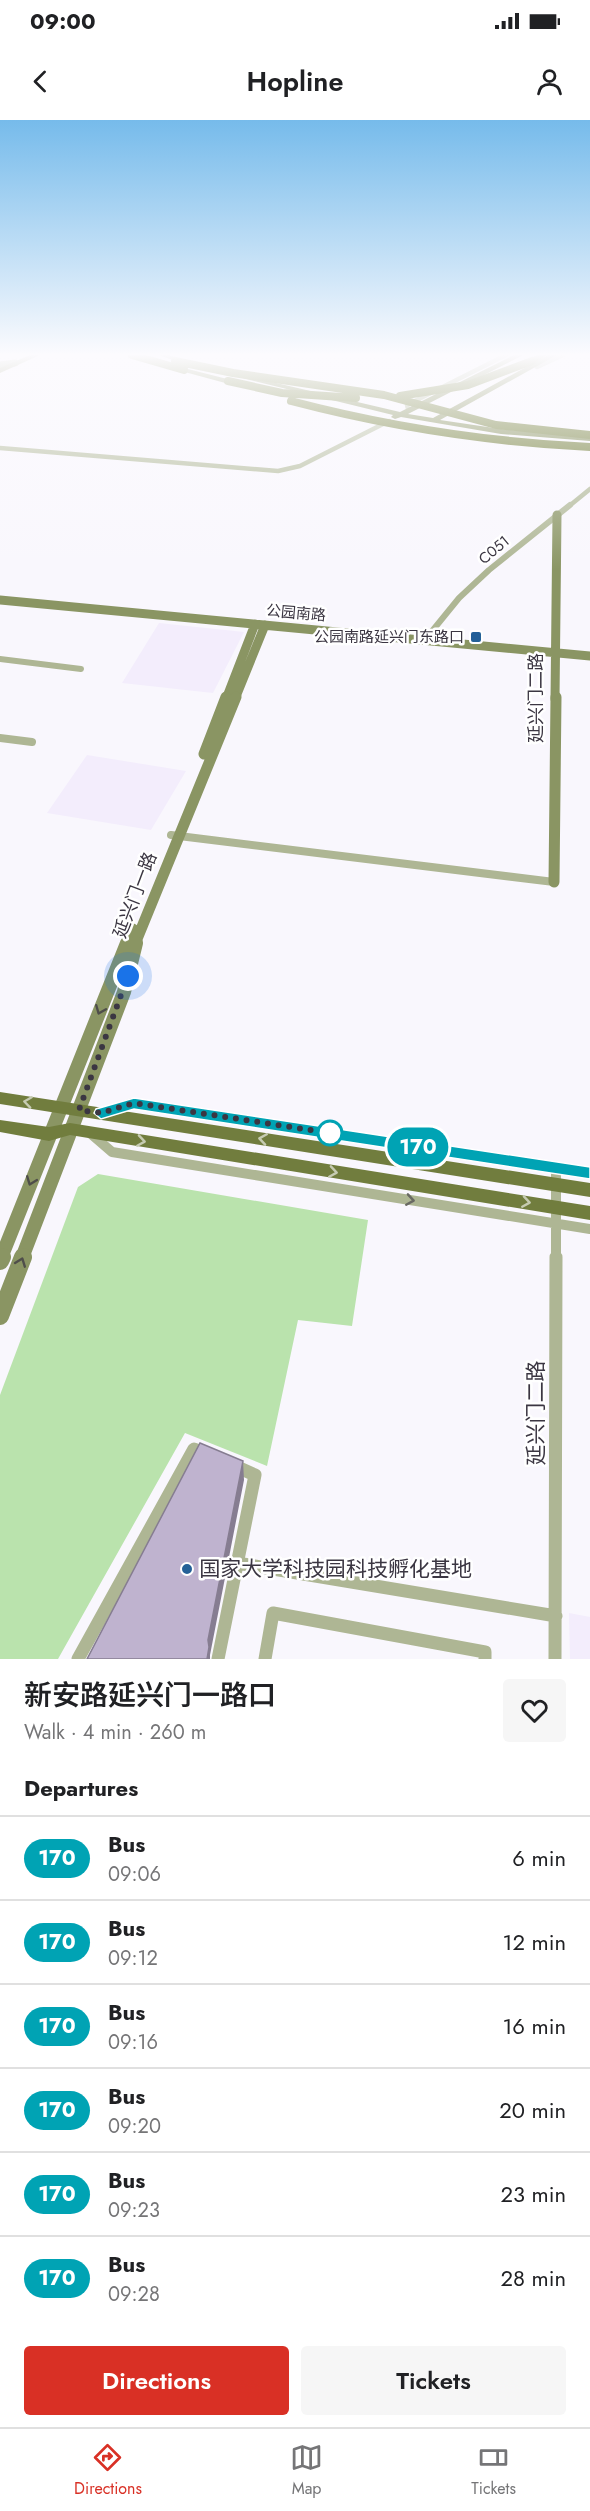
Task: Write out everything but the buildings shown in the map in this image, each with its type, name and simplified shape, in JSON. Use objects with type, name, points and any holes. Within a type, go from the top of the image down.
[{"type":"highway","points":[[398,427],[499,441],[590,440]]},
{"type":"highway","points":[[507,427],[590,440]]},
{"type":"main road","points":[[459,427],[590,440]]},
{"type":"main road","points":[[522,427],[590,440]]},
{"type":"main road","points":[[0,1098],[556,1176],[590,1190]]},
{"type":"main road","points":[[0,1126],[49,1134],[70,1130],[90,1132],[556,1215],[590,1213]]},
{"type":"street","points":[[0,448],[278,471],[300,466],[377,427]]},
{"type":"street","name":"C051","points":[[426,638],[459,598],[489,570],[590,489]]},
{"type":"street","name":"延兴门二路","points":[[554,882],[554,650],[557,515]]},
{"type":"street","name":"公园南路","points":[[0,595],[426,638],[554,650],[590,651]]},
{"type":"street","name":"公园南路","points":[[0,600],[260,625],[426,638]]},
{"type":"street","name":"延兴门一路","points":[[0,1261],[60,1107],[175,836],[260,625]]},
{"type":"street","name":"公园南路","points":[[554,650],[590,656]]},
{"type":"street","points":[[0,659],[48,663],[81,669]]},
{"type":"street","points":[[0,738],[32,742]]},
{"type":"street","points":[[175,836],[554,882]]},
{"type":"street","name":"延兴门一路","points":[[0,1316],[124,992],[135,945],[175,836]]},
{"type":"street","points":[[556,1176],[590,1173]]},
{"type":"street","name":"延兴门二路","points":[[555,1659],[556,1176]]},
{"type":"street","points":[[556,1215],[590,1229]]},
{"type":"street","points":[[78,1659],[194,1449],[255,1475],[218,1659]]},
{"type":"street","points":[[237,1563],[556,1616]]},
{"type":"street","points":[[265,1659],[273,1613],[485,1652],[485,1659]]},
{"type":"shaded area","points":[[159,623],[244,632],[213,693],[122,683]]},
{"type":"shaded area","points":[[87,755],[186,771],[151,830],[47,813]]},
{"type":"shaded area","points":[[569,1613],[590,1617],[590,1659],[570,1659]]},
{"type":"green space","points":[[98,1174],[368,1220],[352,1326],[298,1320],[267,1466],[185,1433],[58,1659],[0,1659],[0,1395],[78,1187]]},
{"type":"bus line","name":"170","points":[[101,1113],[134,1103],[590,1173]]},
{"type":"place","name":"公园南路延兴门东路口","points":[[476,637]]},
{"type":"place","name":"国家大学科技园科技孵化基地","points":[[187,1569]]},
{"type":"route","points":[[128,976],[79,1110],[101,1113],[134,1103],[330,1133]]}]
